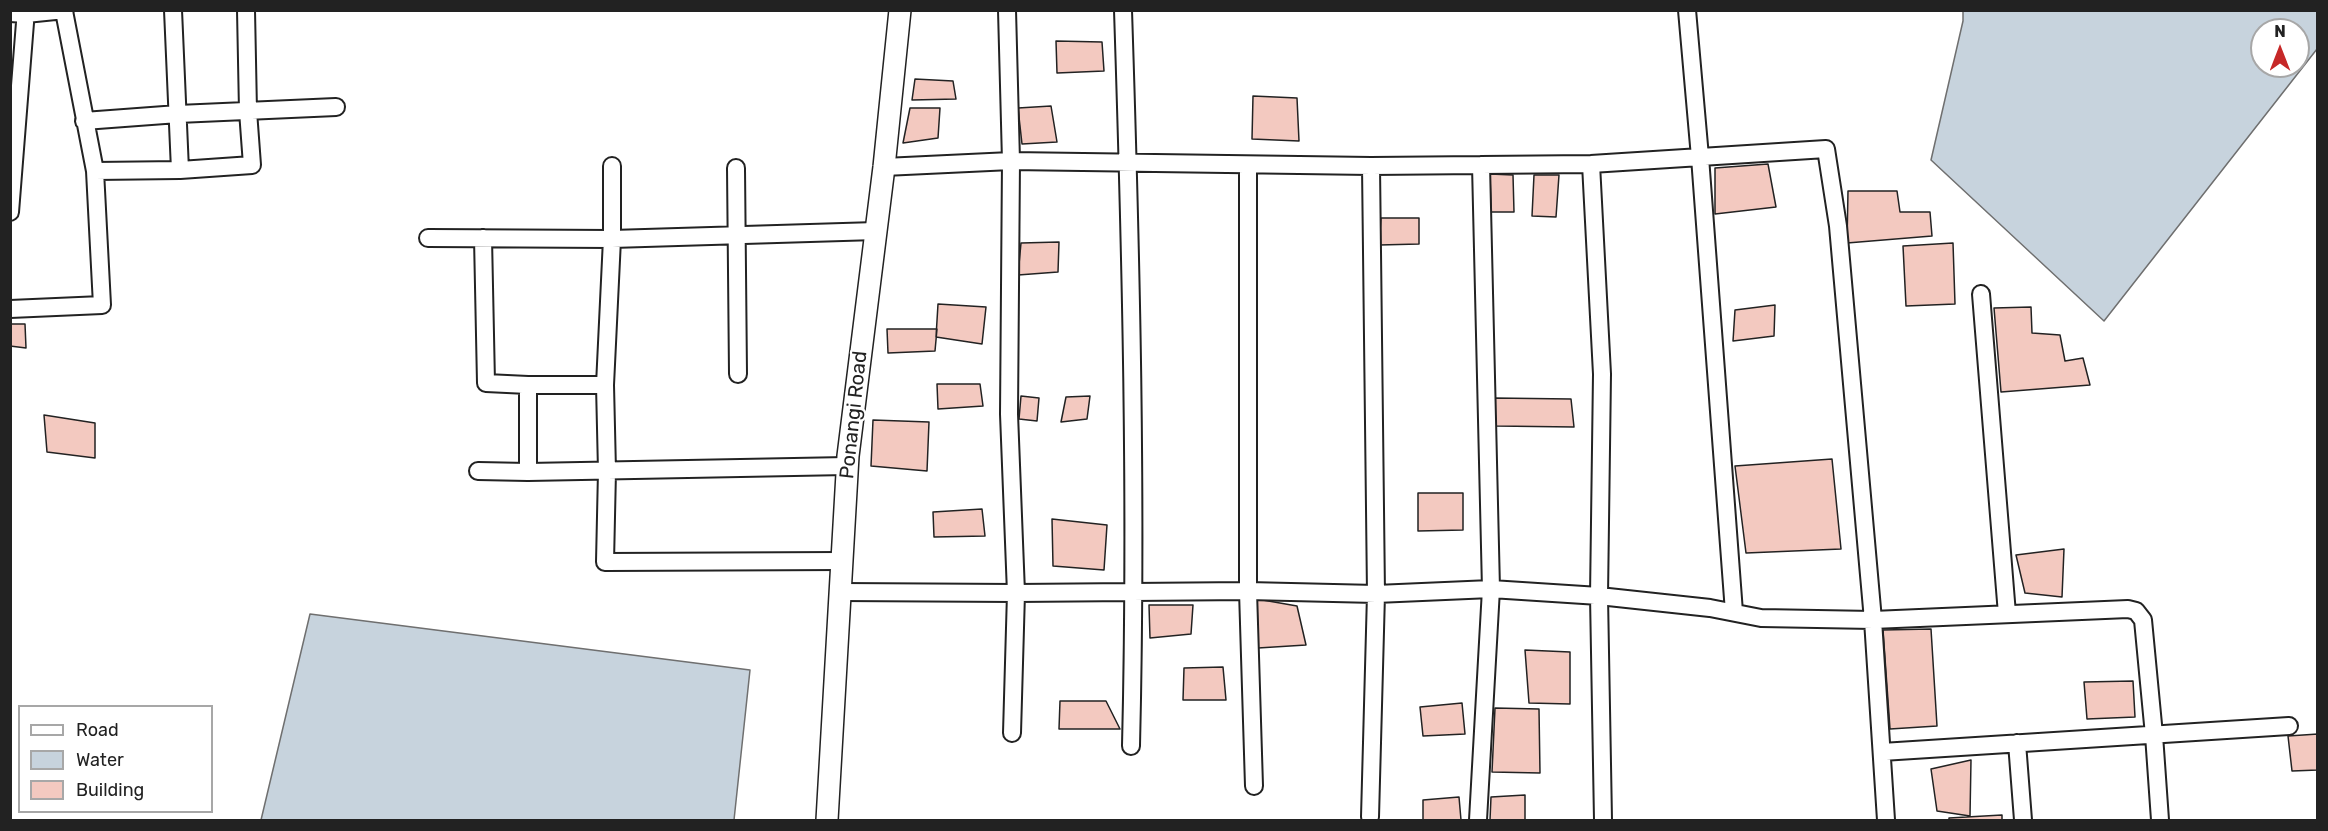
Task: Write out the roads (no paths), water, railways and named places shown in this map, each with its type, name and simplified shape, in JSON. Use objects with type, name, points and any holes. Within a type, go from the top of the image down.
[{"type":"street","points":[[173,10],[180,170]]},
{"type":"street","points":[[95,171],[180,170],[252,165],[248,111],[246,10]]},
{"type":"street","name":"Ponangi Road","points":[[827,820],[847,466],[884,167],[900,10]]},
{"type":"street","points":[[1007,10],[1011,161],[1009,414],[1016,593],[1012,733]]},
{"type":"street","points":[[1123,10],[1128,164],[1135,592],[1131,746]]},
{"type":"street","points":[[1687,10],[1734,612]]},
{"type":"street","points":[[10,212],[21,12],[64,11],[95,171],[102,305],[10,309]]},
{"type":"street","points":[[84,121],[336,107]]},
{"type":"street","points":[[884,167],[1011,161],[1371,166],[1591,164],[1826,149],[1838,226],[1874,620],[1886,820]]},
{"type":"street","points":[[1591,164],[1602,374],[1599,596],[1604,820]]},
{"type":"street","points":[[1248,165],[1248,591],[1254,786]]},
{"type":"street","points":[[1478,820],[1491,589],[1481,165]]},
{"type":"street","points":[[612,166],[612,239],[605,385],[607,471],[605,562],[842,561]]},
{"type":"street","points":[[1370,817],[1376,594],[1371,166]]},
{"type":"street","points":[[736,168],[738,374]]},
{"type":"street","points":[[428,238],[612,239],[876,231]]},
{"type":"street","points":[[483,238],[486,383],[605,385]]},
{"type":"street","points":[[1981,294],[2007,614]]},
{"type":"street","points":[[528,385],[528,472]]},
{"type":"street","points":[[478,471],[847,466]]},
{"type":"street","points":[[840,592],[1248,591],[1376,594],[1491,589],[1599,596],[1734,612],[1761,618],[1874,620],[2128,609],[2136,611],[2143,620],[2160,820]]},
{"type":"street","points":[[1881,752],[2289,726]]},
{"type":"street","points":[[2018,743],[2023,820]]},
{"type":"water","points":[[1963,11],[2317,11],[2317,49],[2310,58],[2310,18],[2250,18],[2250,78],[2294,78],[2104,321],[1931,160],[1963,21]]},
{"type":"water","points":[[310,614],[750,670],[734,820],[261,820]]}]
